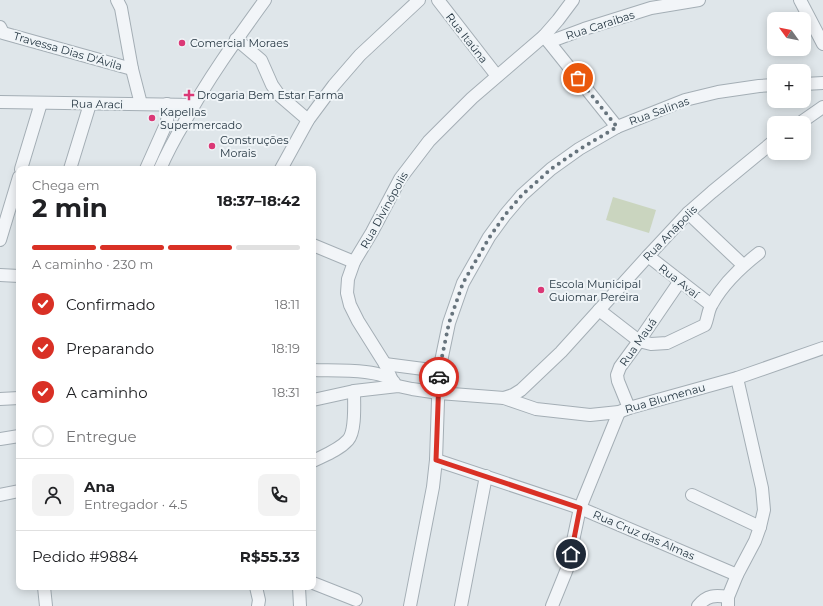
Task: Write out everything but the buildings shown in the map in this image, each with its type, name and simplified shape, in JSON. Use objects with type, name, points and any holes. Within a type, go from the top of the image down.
[{"type":"street","points":[[117,0],[121,8],[132,69],[141,104]]},
{"type":"street","points":[[161,166],[166,154],[193,105],[236,39],[265,0]]},
{"type":"street","points":[[283,166],[308,120],[334,85],[360,55],[420,0]]},
{"type":"street","name":"Rua Itaúna","points":[[438,0],[497,76]]},
{"type":"street","name":"Rua Divinópolis","points":[[394,382],[350,305],[347,286],[354,262],[372,232],[400,179],[412,161],[429,141],[472,98],[497,76],[546,39],[573,0]]},
{"type":"street","name":"Rua Caraibas","points":[[546,39],[651,8],[699,0]]},
{"type":"street","points":[[800,0],[823,44]]},
{"type":"street","name":"Travessa Dias D'Ávila","points":[[1,30],[132,69]]},
{"type":"street","points":[[236,39],[261,60],[272,85],[279,96],[308,120]]},
{"type":"street","points":[[546,39],[617,127]]},
{"type":"street","points":[[811,84],[823,83]]},
{"type":"street","name":"Rua Salinas","points":[[410,606],[434,487],[439,371],[449,323],[463,283],[489,238],[505,215],[522,195],[551,169],[580,149],[617,127],[685,100],[718,92],[767,85]]},
{"type":"street","name":"Rua Araci","points":[[0,102],[193,105]]},
{"type":"street","points":[[22,166],[41,103]]},
{"type":"street","points":[[71,166],[90,104]]},
{"type":"street","points":[[147,166],[167,122],[167,104]]},
{"type":"street","points":[[811,116],[823,108]]},
{"type":"street","name":"Rua Anápolis","points":[[504,398],[521,390],[561,352],[688,213],[767,147]]},
{"type":"street","points":[[1,233],[16,186]]},
{"type":"street","points":[[688,213],[744,265]]},
{"type":"street","points":[[316,246],[354,262]]},
{"type":"street","points":[[599,310],[639,341],[651,344],[667,343],[705,325],[711,305],[721,290],[744,265],[759,253]]},
{"type":"street","name":"Rua Avaí","points":[[648,256],[711,305]]},
{"type":"street","points":[[0,275],[16,276]]},
{"type":"street","name":"Rua Mauá","points":[[624,410],[617,375],[620,367],[680,281]]},
{"type":"street","name":"Rua Blumenau","points":[[394,382],[412,389],[439,393],[504,398],[536,409],[590,415],[624,410],[737,378],[823,348]]},
{"type":"street","points":[[385,364],[439,371]]},
{"type":"street","points":[[316,370],[376,373],[394,382]]},
{"type":"street","points":[[698,606],[703,600],[712,596],[718,596],[728,602],[737,575],[760,528],[764,510],[762,488],[737,378]]},
{"type":"street","points":[[316,399],[394,382]]},
{"type":"street","points":[[316,460],[339,448],[349,439],[354,422],[354,391]]},
{"type":"street","points":[[0,399],[16,398]]},
{"type":"street","points":[[552,606],[567,569],[580,508],[624,410]]},
{"type":"street","points":[[0,439],[16,436]]},
{"type":"street","name":"Rua Cruz das Almas","points":[[436,460],[580,508],[737,575]]},
{"type":"street","points":[[461,606],[486,476]]},
{"type":"street","points":[[0,495],[16,492]]},
{"type":"street","points":[[692,495],[760,528]]},
{"type":"street","points":[[316,583],[356,600]]},
{"type":"street","points":[[44,590],[46,606]]},
{"type":"street","points":[[257,590],[259,600],[258,606]]},
{"type":"street","points":[[299,590],[300,606]]},
{"type":"green space","points":[[613,197],[656,210],[649,233],[606,220]]},
{"type":"way so far","points":[[439,377],[449,323],[463,283],[489,238],[505,215],[522,195],[551,169],[580,149],[617,127],[578,78]]},
{"type":"place","name":"Comercial Moraes","points":[[182,43]]},
{"type":"place","name":"Drogaria Bem Estar Farma","points":[[189,95]]},
{"type":"place","name":"Kapellas Supermercado","points":[[152,118]]},
{"type":"place","name":"Construções Morais","points":[[212,146]]},
{"type":"place","name":"Escola Municipal Guiomar Pereira","points":[[541,290]]},
{"type":"route","points":[[439,377],[436,460],[580,508],[571,554]]}]
